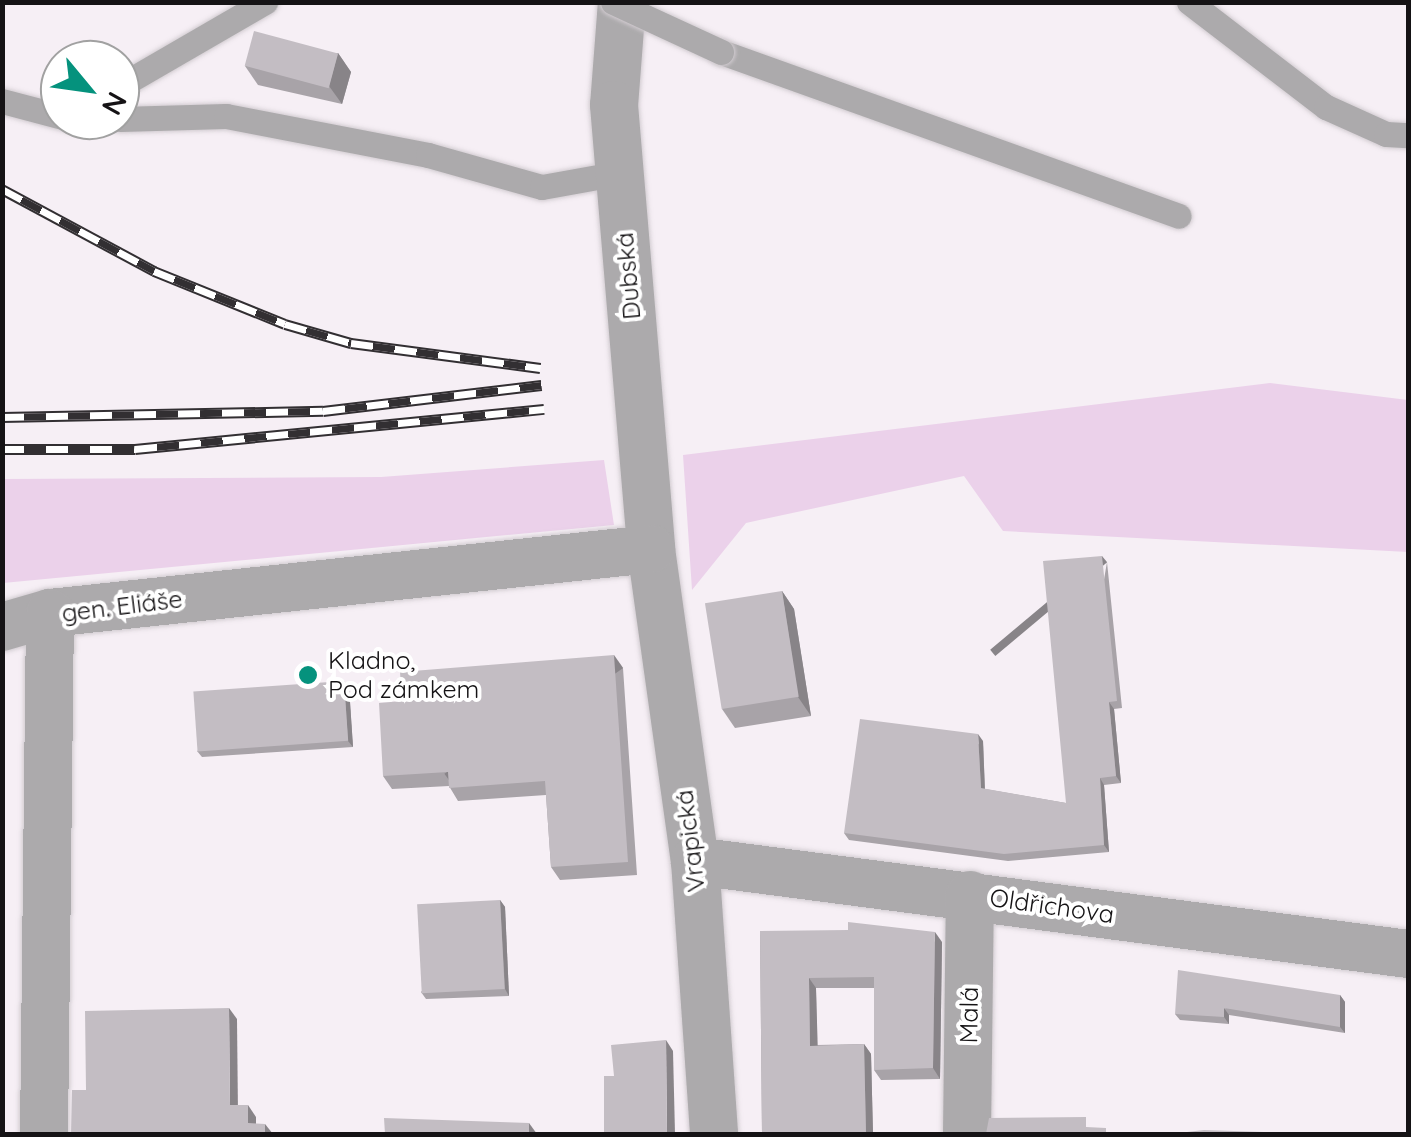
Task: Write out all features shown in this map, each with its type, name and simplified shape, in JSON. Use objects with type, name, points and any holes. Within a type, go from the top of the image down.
[{"type":"street","name":"Dubská","points":[[622,2],[614,106],[651,549]]},
{"type":"street","name":"gen. Eliáše","points":[[44,1134],[50,613],[651,549]]},
{"type":"street","name":"Vrapická","points":[[651,549],[695,862],[714,1134]]},
{"type":"street","points":[[2,627],[50,613]]},
{"type":"street","name":"Oldřichova","points":[[695,862],[1408,954]]},
{"type":"street","name":"Malá","points":[[967,1134],[970,895]]},
{"type":"lane","points":[[140,74],[265,2]]},
{"type":"lane","points":[[612,2],[721,52],[1178,216]]},
{"type":"lane","points":[[1189,2],[1326,107],[1386,134],[1408,135]]},
{"type":"lane","points":[[2,102],[40,113]]},
{"type":"lane","points":[[140,118],[226,116],[428,155],[542,187],[620,173]]},
{"type":"shaded area","points":[[1270,383],[1408,400],[1408,552],[1003,531],[964,476],[746,523],[692,590],[683,455]]},
{"type":"shaded area","points":[[604,460],[614,525],[3,583],[3,479],[381,477]]},
{"type":"building","points":[[254,31],[338,54],[329,88],[245,66]]},
{"type":"building","points":[[1102,556],[1117,701],[1109,702],[1116,776],[1100,778],[1104,845],[1004,854],[844,833],[860,719],[978,734],[981,788],[1066,803],[1043,561]]},
{"type":"building","points":[[782,591],[799,697],[722,709],[705,603]]},
{"type":"building","points":[[614,655],[628,862],[551,867],[545,781],[449,788],[448,772],[383,776],[379,703],[402,701],[400,672]]},
{"type":"building","points":[[344,681],[348,741],[198,751],[193,692]]},
{"type":"building","points":[[500,900],[505,989],[422,993],[417,904]]},
{"type":"building","points":[[848,922],[935,932],[933,1068],[874,1070],[874,977],[809,978],[810,1046],[864,1044],[866,1134],[762,1134],[760,931],[848,930]]},
{"type":"building","points":[[1178,970],[1340,995],[1340,1027],[1224,1008],[1224,1017],[1175,1014]]},
{"type":"building","points":[[229,1008],[230,1105],[248,1105],[248,1123],[265,1124],[265,1134],[71,1134],[72,1090],[86,1090],[85,1011]]},
{"type":"building","points":[[666,1040],[667,1134],[604,1134],[604,1076],[614,1076],[611,1045]]},
{"type":"building","points":[[1086,1117],[1086,1127],[1106,1128],[1106,1134],[986,1134],[989,1118]]},
{"type":"building","points":[[384,1118],[529,1123],[529,1134],[385,1134]]},
{"type":"building","points":[[1204,1130],[1323,1134],[1170,1134]]},
{"type":"building","points":[[936,1133],[937,1134],[892,1134]]},
{"type":"railway","points":[[2,189],[154,271],[285,324],[351,343],[540,368]]},
{"type":"railway","points":[[2,417],[323,411],[541,385]]},
{"type":"railway","points":[[2,449],[135,449],[544,409]]},
{"type":"place","name":"Kladno, Pod zámkem","points":[[308,675]]}]
